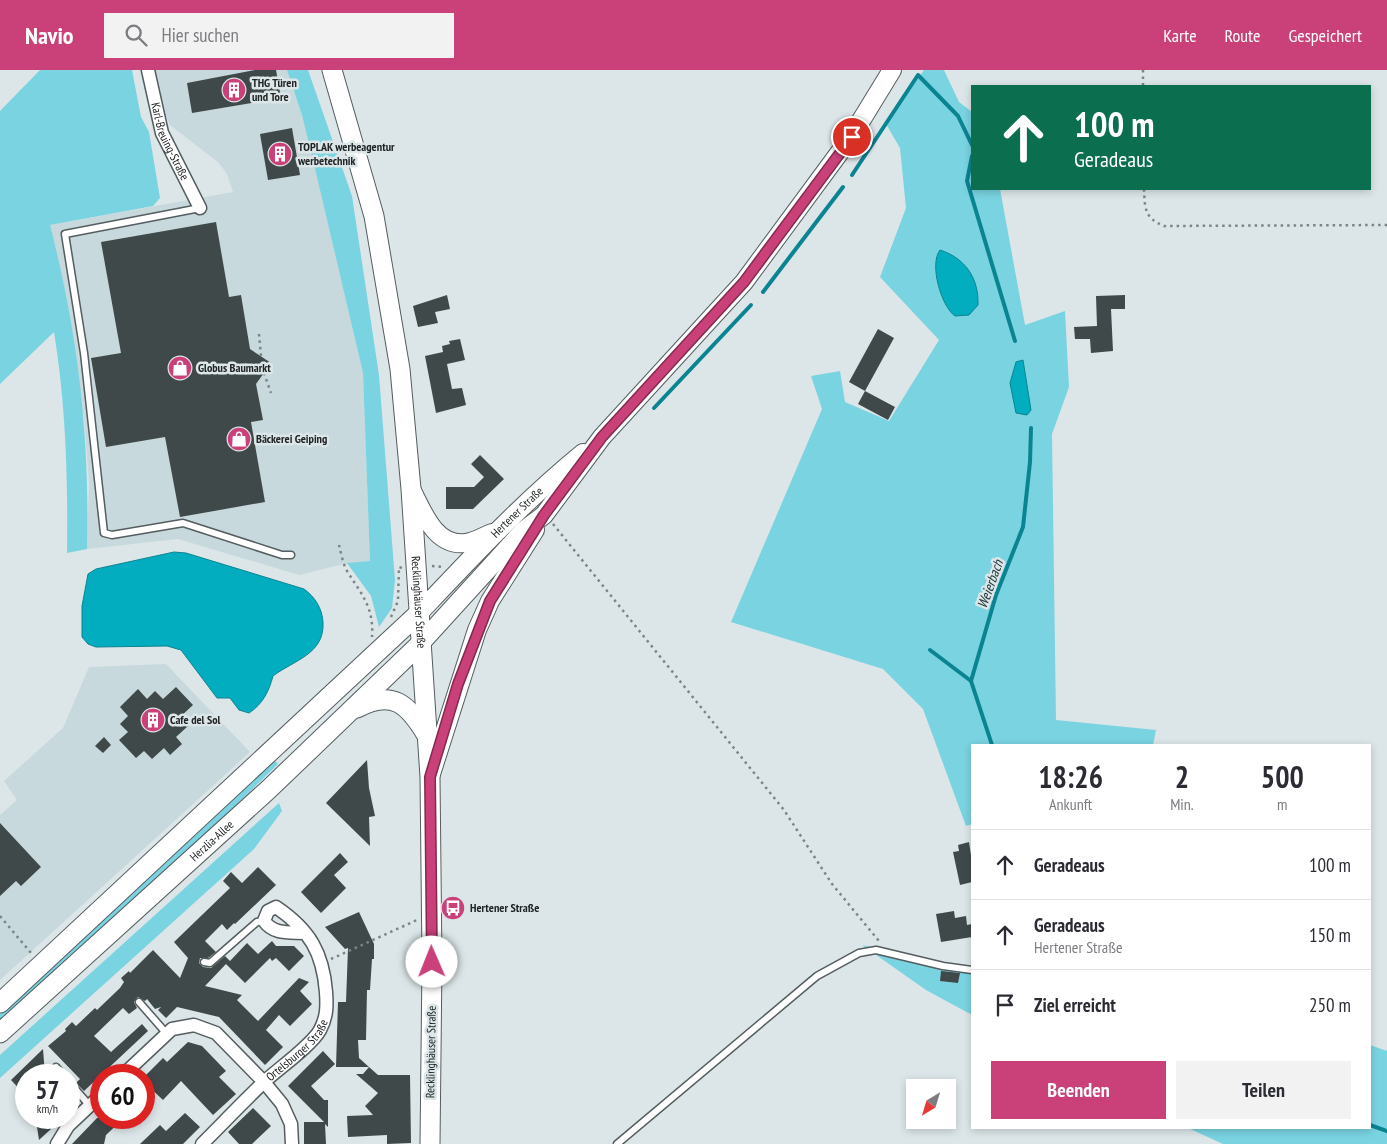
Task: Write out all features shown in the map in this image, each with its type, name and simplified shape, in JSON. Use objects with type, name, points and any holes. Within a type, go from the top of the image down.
[{"type":"main road","name":"Recklinghäuser Straße","points":[[332,70],[374,216],[400,369],[411,489],[430,777],[430,1144]]},
{"type":"main road","name":"Hertener Straße","points":[[420,644],[523,531],[544,515],[602,437],[744,282],[852,137],[892,70]]},
{"type":"main road","name":"Hertener Straße","points":[[418,614],[495,532],[546,483],[602,437]]},
{"type":"main road","points":[[411,489],[436,533],[449,541],[466,543],[495,532]]},
{"type":"main road","points":[[430,777],[458,684],[490,601],[544,515]]},
{"type":"main road","name":"Herzlia-Allee","points":[[0,1004],[418,614]]},
{"type":"main road","name":"Herzlia-Allee","points":[[0,1033],[269,789],[420,644]]},
{"type":"main road","points":[[347,713],[365,703],[380,699],[400,702],[413,712],[428,737]]},
{"type":"street","name":"Karl-Breuing-Straße","points":[[148,70],[162,133],[200,208]]},
{"type":"street","name":"Ortelsburger Straße","points":[[202,1144],[264,1082],[319,1032],[326,1017],[323,962],[305,933],[295,921],[276,907],[268,911],[264,921]]},
{"type":"street","points":[[264,921],[270,929],[280,932],[305,933]]},
{"type":"street","points":[[135,1064],[172,1029],[194,1025],[216,1033],[264,1082],[282,1104],[291,1124],[292,1144]]},
{"type":"street","points":[[57,1144],[68,1126],[90,1106]]},
{"type":"lane","points":[[200,208],[65,234],[84,353],[104,533],[112,535],[183,523],[282,555],[291,555]]},
{"type":"lane","points":[[204,962],[210,963],[257,922],[264,921]]},
{"type":"lane","points":[[617,1144],[817,976],[859,953],[876,950],[943,966],[971,970]]},
{"type":"lane","points":[[138,1002],[167,1034]]},
{"type":"lane","points":[[80,1095],[90,1106]]},
{"type":"path","points":[[1143,70],[1143,85]]},
{"type":"path","points":[[1144,190],[1145,209],[1152,221],[1164,226],[1387,225]]},
{"type":"path","points":[[259,334],[261,356]]},
{"type":"path","points":[[264,373],[271,393]]},
{"type":"path","points":[[544,515],[604,585],[784,810],[832,884],[868,930],[890,953]]},
{"type":"path","points":[[339,545],[346,570],[359,586],[368,605],[373,620],[372,641]]},
{"type":"path","points":[[323,962],[431,915]]},
{"type":"path","points":[[0,916],[34,956]]},
{"type":"shaded area","points":[[40,70],[132,70],[141,117],[149,132],[160,198],[153,206],[50,225],[75,346],[84,426],[87,549],[67,553],[65,442],[54,332],[0,384],[0,111]]},
{"type":"shaded area","points":[[155,70],[287,70],[302,115],[363,373],[370,562],[344,564],[299,575],[178,539],[87,549],[89,483],[84,417],[50,225],[233,192],[227,174],[219,163],[170,125],[162,108]]},
{"type":"shaded area","points":[[287,70],[308,70],[352,196],[379,375],[395,580],[392,608],[379,627],[371,596],[347,563],[370,561],[363,373],[302,115]]},
{"type":"shaded area","points":[[924,70],[944,70],[959,102],[971,111],[971,190],[1000,190],[1025,325],[1065,311],[1069,387],[1052,434],[1056,720],[1156,730],[1153,744],[971,744],[971,824],[966,826],[923,709],[883,669],[731,622],[822,409],[811,376],[840,371],[845,402],[889,421],[939,340],[880,277],[906,208],[900,148],[886,124]]},
{"type":"shaded area","points":[[940,250],[957,258],[969,270],[973,278],[978,295],[978,305],[969,315],[955,316],[945,303],[936,274],[937,256]]},
{"type":"shaded area","points":[[1023,360],[1031,410],[1027,415],[1016,413],[1010,383],[1016,362]]},
{"type":"shaded area","points":[[174,552],[186,553],[304,589],[315,599],[323,622],[319,642],[307,655],[273,676],[265,697],[249,713],[239,710],[230,698],[217,698],[181,650],[167,646],[96,647],[88,644],[82,637],[82,606],[88,574],[96,569]]},
{"type":"shaded area","points":[[166,664],[250,752],[0,980],[0,815],[17,800],[4,781],[63,728],[89,667]]},
{"type":"shaded area","points":[[275,761],[278,764],[199,841],[0,1022],[0,1012]]},
{"type":"shaded area","points":[[279,803],[282,811],[254,849],[0,1078],[0,1055]]},
{"type":"shaded area","points":[[862,945],[971,969],[971,1014],[926,990]]},
{"type":"shaded area","points":[[1371,1045],[1387,1051],[1387,1144],[1223,1144],[1190,1129],[1371,1129]]},
{"type":"building","name":"THG Türen und Tore","points":[[255,70],[276,70],[281,98],[192,113],[187,83]]},
{"type":"building","name":"TOPLAK werbeagentur werbetechnik","points":[[292,128],[300,175],[268,180],[260,134]]},
{"type":"building","name":"Globus Baumarkt","points":[[216,222],[229,297],[241,295],[250,349],[271,363],[256,384],[263,420],[251,422],[265,502],[180,517],[165,437],[106,447],[91,358],[121,353],[101,242]]},
{"type":"building","points":[[447,295],[450,309],[435,312],[438,323],[418,327],[413,306]]},
{"type":"building","points":[[1125,295],[1125,309],[1111,309],[1113,351],[1091,353],[1090,339],[1075,339],[1074,327],[1097,326],[1096,296]]},
{"type":"building","points":[[878,329],[894,338],[865,391],[849,382]]},
{"type":"building","points":[[460,339],[465,360],[447,364],[452,389],[462,388],[466,405],[436,413],[425,356],[443,352],[442,346],[450,344],[449,341]]},
{"type":"building","points":[[865,391],[895,407],[888,420],[858,404]]},
{"type":"building","points":[[480,455],[504,479],[473,509],[446,509],[446,487],[474,487],[484,477],[471,464]]},
{"type":"building","name":"Cafe del Sol","points":[[176,687],[193,705],[180,717],[188,726],[176,737],[182,744],[170,755],[164,748],[152,759],[144,751],[136,758],[119,740],[128,732],[120,724],[128,716],[120,707],[138,689],[147,699],[155,691],[163,699]]},
{"type":"building","points":[[104,737],[111,745],[103,753],[95,746]]},
{"type":"building","points":[[367,760],[369,788],[375,816],[369,817],[370,846],[326,803]]},
{"type":"building","points":[[0,823],[41,867],[21,886],[16,881],[0,896]]},
{"type":"building","points":[[969,842],[971,855],[971,882],[960,885],[953,852],[959,851],[958,845]]},
{"type":"building","points":[[340,853],[348,862],[334,875],[346,888],[321,913],[301,892]]},
{"type":"building","points":[[258,867],[276,885],[235,924],[227,930],[222,924],[205,941],[216,952],[208,958],[200,958],[199,963],[203,967],[211,968],[225,956],[230,961],[247,943],[258,954],[272,941],[276,946],[294,946],[304,956],[289,971],[276,958],[272,961],[270,958],[245,983],[226,964],[205,986],[242,995],[237,1000],[258,1021],[299,978],[309,982],[300,991],[312,1004],[290,1026],[279,1015],[266,1030],[283,1047],[265,1065],[219,1017],[177,1007],[166,1018],[158,1010],[161,1007],[155,1009],[147,999],[145,1001],[138,997],[134,1002],[137,1008],[129,1014],[123,1008],[94,1036],[111,1052],[142,1024],[148,1031],[113,1064],[90,1064],[90,1085],[84,1091],[80,1087],[80,1064],[65,1064],[48,1046],[66,1031],[65,1029],[72,1022],[76,1026],[95,1008],[97,1010],[120,988],[124,982],[121,978],[129,971],[130,973],[153,950],[180,978],[188,958],[174,942],[230,888],[223,881],[231,872],[242,883]]},
{"type":"building","points":[[954,911],[955,918],[966,916],[967,925],[971,924],[971,937],[941,942],[936,914]]},
{"type":"building","points":[[359,912],[374,944],[370,990],[367,990],[366,1040],[358,1040],[359,1058],[369,1067],[336,1067],[338,1002],[346,1002],[348,948],[345,949],[325,927]]},
{"type":"building","points":[[941,971],[960,973],[958,983],[940,981]]},
{"type":"building","points":[[188,1042],[202,1046],[226,1071],[219,1077],[236,1094],[213,1115],[181,1081],[163,1100],[155,1092],[155,1066],[163,1058],[167,1062]]},
{"type":"building","points":[[43,1049],[44,1064],[28,1064]]},
{"type":"building","points":[[323,1051],[335,1064],[311,1086],[324,1100],[328,1100],[328,1127],[325,1124],[326,1144],[304,1144],[304,1122],[324,1122],[288,1086]]},
{"type":"building","points":[[369,1067],[378,1075],[410,1075],[411,1143],[387,1144],[387,1135],[348,1137],[347,1116],[373,1115],[365,1106],[378,1093],[356,1074],[363,1074]]},
{"type":"building","points":[[15,1076],[15,1084],[11,1080]]},
{"type":"building","points":[[253,1108],[271,1126],[252,1144],[239,1144],[228,1132]]},
{"type":"building","points":[[185,1113],[200,1127],[183,1144],[140,1144],[160,1125],[166,1131]]},
{"type":"building","points":[[90,1125],[90,1129],[112,1129],[106,1135],[104,1144],[72,1144]]},
{"type":"building","points":[[37,1129],[51,1129],[39,1140]]},
{"type":"waterway","points":[[852,175],[918,75],[958,116],[971,143]]},
{"type":"waterway","name":"Weierbach","points":[[971,161],[967,181],[1015,341]]},
{"type":"waterway","points":[[763,292],[843,187]]},
{"type":"waterway","points":[[654,408],[751,305]]},
{"type":"waterway","name":"Weierbach","points":[[992,744],[971,681],[996,595],[1023,527],[1030,462],[1031,428]]},
{"type":"waterway","points":[[930,650],[971,681]]},
{"type":"waterway","name":"Weierbach","points":[[1371,1125],[1387,1131]]},
{"type":"place","name":"THG Türen und Tore","points":[[234,90]]},
{"type":"place","name":"TOPLAK werbeagentur werbetechnik","points":[[280,154]]},
{"type":"place","name":"Globus Baumarkt","points":[[180,368]]},
{"type":"place","name":"Bäckerei Geiping","points":[[239,439]]},
{"type":"place","name":"Cafe del Sol","points":[[153,720]]},
{"type":"place","name":"Hertener Straße","points":[[453,908]]},
{"type":"route","points":[[432,962],[430,777],[458,684],[477,630],[490,601],[544,515],[602,437],[744,282],[793,219],[852,137]]}]
